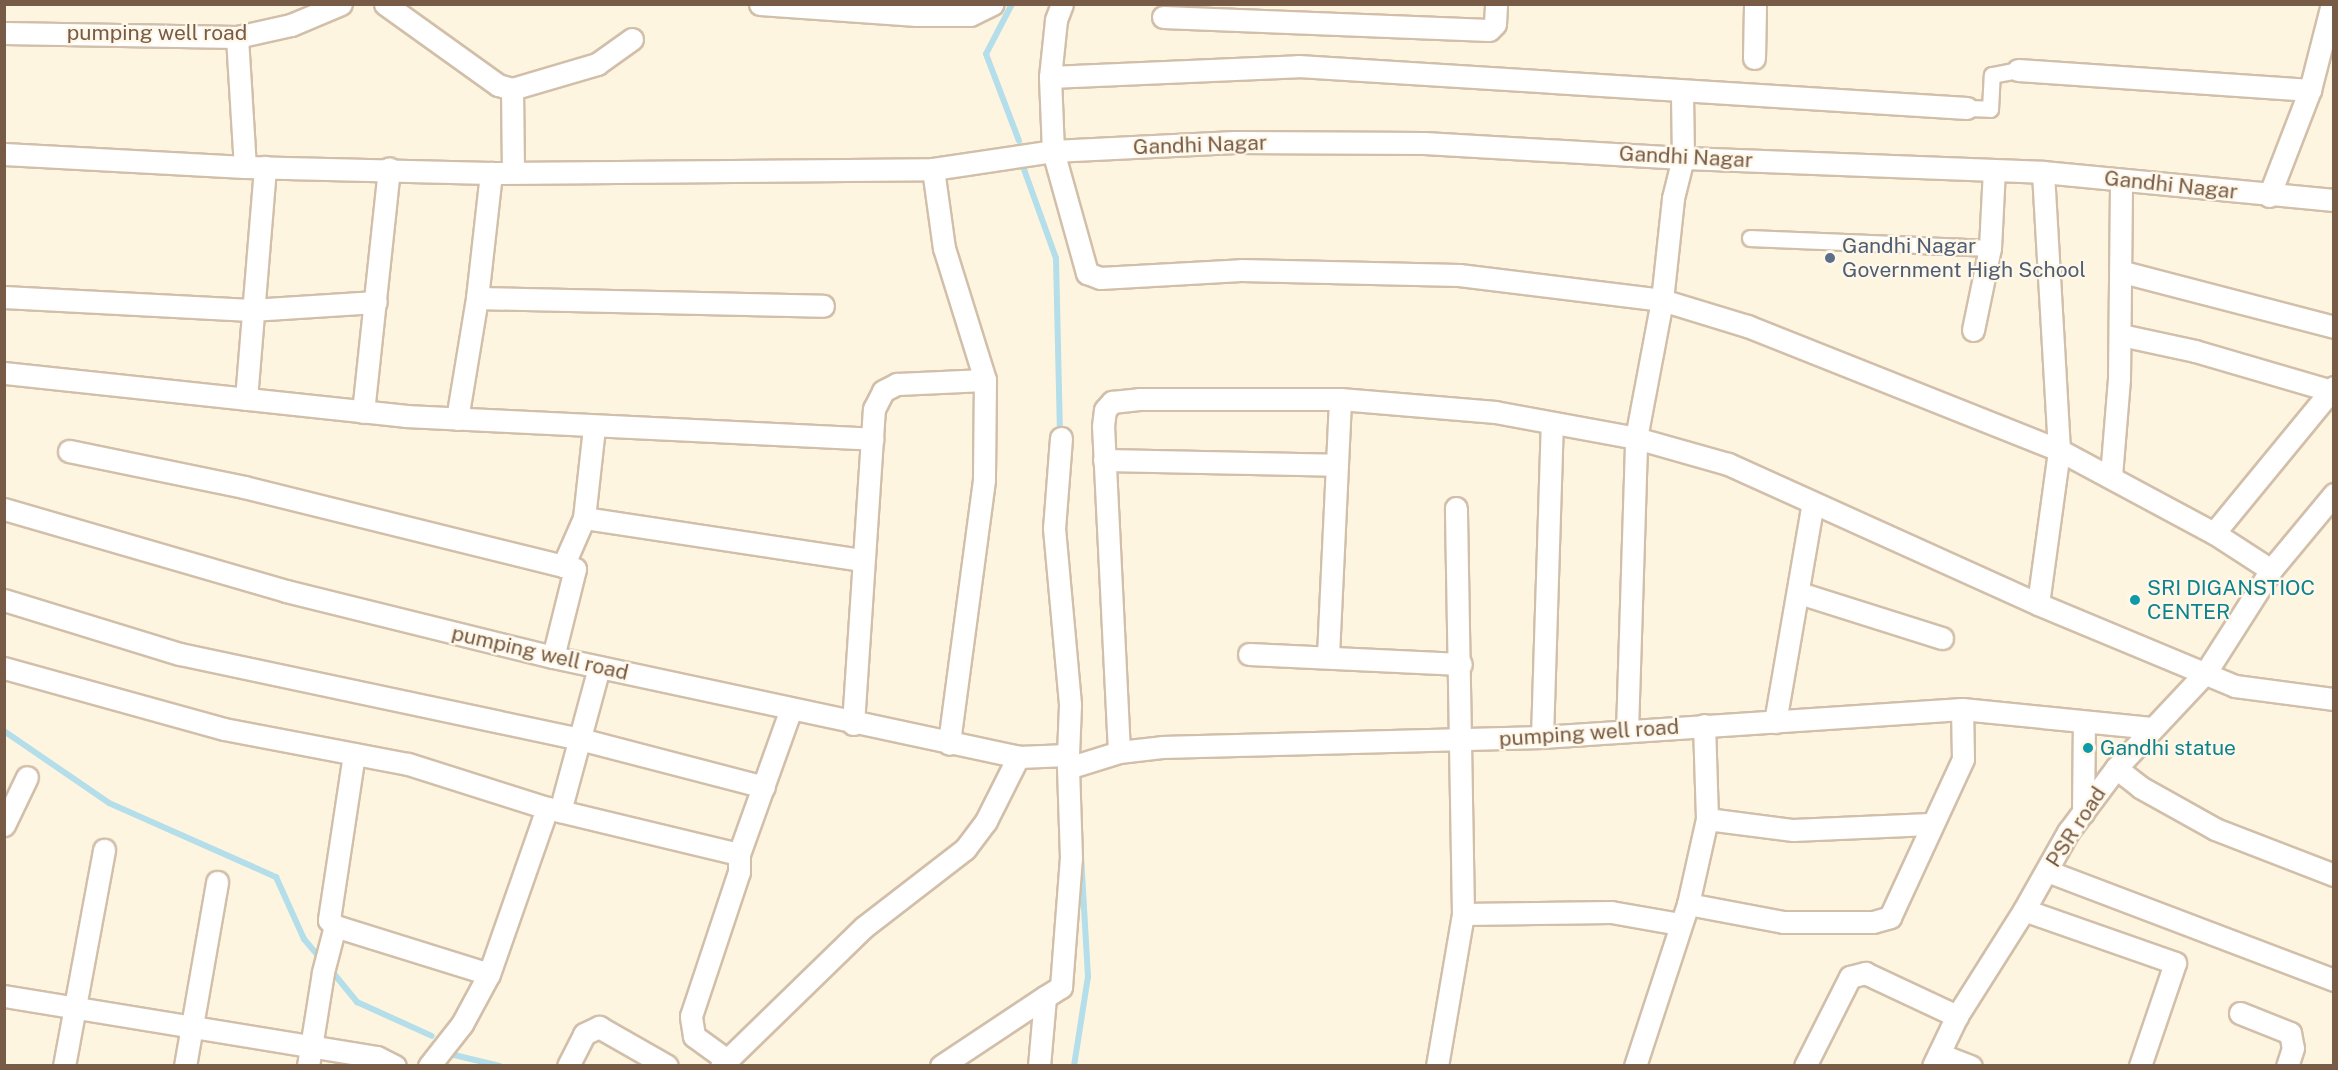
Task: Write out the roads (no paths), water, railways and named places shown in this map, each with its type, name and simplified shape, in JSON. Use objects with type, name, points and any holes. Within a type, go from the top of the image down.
[{"type":"street","name":"pumping well road","points":[[4,33],[237,37],[291,25],[341,4]]},
{"type":"street","points":[[385,4],[498,85],[512,89],[597,64],[632,39]]},
{"type":"street","points":[[759,4],[917,15],[970,15],[993,4]]},
{"type":"street","points":[[1062,4],[1056,20],[1045,152],[1087,273],[1100,278],[1241,270],[1459,275],[1662,300],[1747,326],[2059,450],[2111,476],[2147,500],[2214,533],[2271,570]]},
{"type":"street","points":[[1163,17],[1488,30],[1495,24],[1496,4]]},
{"type":"street","points":[[1754,58],[1755,4]]},
{"type":"street","points":[[2269,196],[2310,90],[2332,4]]},
{"type":"street","points":[[237,37],[255,168],[246,399]]},
{"type":"street","points":[[1050,77],[1298,66],[1564,80],[1682,91],[1990,109],[1992,75],[2018,70],[2310,90]]},
{"type":"street","points":[[512,89],[513,172]]},
{"type":"street","points":[[1627,731],[1636,438],[1662,300],[1673,198],[1683,158],[1682,91]]},
{"type":"street","name":"Gandhi Nagar","points":[[4,154],[255,168],[389,168],[491,173],[933,170],[1009,160],[1045,152],[1235,142],[1412,143],[1683,158],[2043,172],[2269,196],[2334,200]]},
{"type":"street","points":[[363,412],[389,168]]},
{"type":"street","points":[[933,170],[944,248],[985,380],[984,480],[950,744]]},
{"type":"street","points":[[1973,330],[1990,248],[1994,170]]},
{"type":"street","points":[[2038,604],[2059,450],[2043,172]]},
{"type":"street","points":[[457,419],[477,298],[491,173]]},
{"type":"street","points":[[2111,476],[2121,335],[2123,272],[2121,180]]},
{"type":"street","points":[[1750,238],[1990,248]]},
{"type":"street","points":[[2123,272],[2334,327]]},
{"type":"street","points":[[4,297],[251,310],[376,302]]},
{"type":"street","points":[[477,298],[823,306]]},
{"type":"street","points":[[2121,335],[2195,351],[2331,388],[2214,533]]},
{"type":"street","points":[[4,373],[363,412],[594,427],[872,439]]},
{"type":"street","points":[[853,724],[862,560],[874,409],[884,391],[897,384],[985,380]]},
{"type":"street","points":[[1328,655],[1340,399]]},
{"type":"street","points":[[1119,752],[1104,460],[1105,410],[1112,402],[1340,399],[1495,411],[1636,438],[1728,464],[2038,604],[2235,686],[2334,699]]},
{"type":"street","points":[[1542,737],[1552,423]]},
{"type":"street","points":[[563,566],[584,519],[594,427]]},
{"type":"street","points":[[941,1065],[1061,987],[1071,858],[1070,705],[1054,528],[1061,438]]},
{"type":"street","points":[[69,451],[244,487],[575,569],[553,657]]},
{"type":"street","points":[[1104,460],[1337,465]]},
{"type":"street","name":"PSR road","points":[[1936,1060],[1957,1016],[2083,813],[2116,768],[2206,672],[2271,570],[2334,494]]},
{"type":"street","points":[[1775,722],[1813,503]]},
{"type":"street","points":[[1437,1065],[1463,914],[1458,741],[1461,664],[1455,508]]},
{"type":"street","name":"pumping well road","points":[[4,509],[286,591],[553,657],[950,744],[1018,757],[1069,763],[1119,752],[1162,747],[1458,741],[1962,709],[2151,729]]},
{"type":"street","points":[[584,519],[862,560]]},
{"type":"street","points":[[1799,593],[1942,638]]},
{"type":"street","points":[[4,600],[180,654],[580,739],[764,787]]},
{"type":"street","points":[[1249,654],[1328,655],[1461,664]]},
{"type":"street","points":[[429,1065],[462,1024],[489,974],[580,739],[599,667]]},
{"type":"street","points":[[4,668],[224,729],[408,764],[553,810],[739,854]]},
{"type":"street","points":[[791,709],[739,854],[739,872],[691,1016],[694,1036],[724,1063],[864,927],[965,849],[986,821],[1018,757]]},
{"type":"street","points":[[1688,904],[1783,922],[1873,922],[1890,917],[1930,824],[1963,759],[1962,709]]},
{"type":"street","points":[[2083,813],[2084,722]]},
{"type":"street","points":[[1635,1065],[1688,904],[1707,819],[1704,724]]},
{"type":"street","points":[[310,1056],[335,926],[328,911],[354,754]]},
{"type":"street","points":[[2116,768],[2140,787],[2215,829],[2334,875]]},
{"type":"street","points":[[4,825],[27,777]]},
{"type":"street","points":[[1707,819],[1793,830],[1930,824]]},
{"type":"street","points":[[64,1065],[104,850]]},
{"type":"street","points":[[2047,871],[2334,980]]},
{"type":"street","points":[[184,1065],[217,882]]},
{"type":"street","points":[[2024,910],[2175,963],[2140,1065]]},
{"type":"street","points":[[1463,914],[1611,912],[1680,924]]},
{"type":"street","points":[[335,926],[489,974]]},
{"type":"street","points":[[1805,1065],[1850,977],[1865,973],[1957,1016]]},
{"type":"street","points":[[4,996],[192,1028],[310,1056],[377,1057],[395,1065]]},
{"type":"street","points":[[1039,1065],[1045,997]]},
{"type":"street","points":[[2240,1013],[2290,1033],[2293,1048],[2288,1065]]},
{"type":"street","points":[[568,1065],[584,1034],[599,1027],[667,1065]]},
{"type":"street","points":[[1936,1060],[1971,1065]]},
{"type":"waterway","points":[[1012,4],[986,54],[1019,141]]},
{"type":"waterway","points":[[1021,161],[1056,258],[1060,434]]},
{"type":"waterway","points":[[4,731],[109,803],[276,877],[304,939],[321,959]]},
{"type":"waterway","points":[[1074,1066],[1088,977],[1081,854]]},
{"type":"waterway","points":[[330,969],[357,1002],[432,1036]]},
{"type":"waterway","points":[[454,1055],[500,1066]]},
{"type":"place","name":"Gandhi Nagar Government High School","points":[[1830,258]]},
{"type":"place","name":"SRI DIGANSTIOC CENTER","points":[[2135,600]]},
{"type":"place","name":"Gandhi statue","points":[[2088,748]]}]
